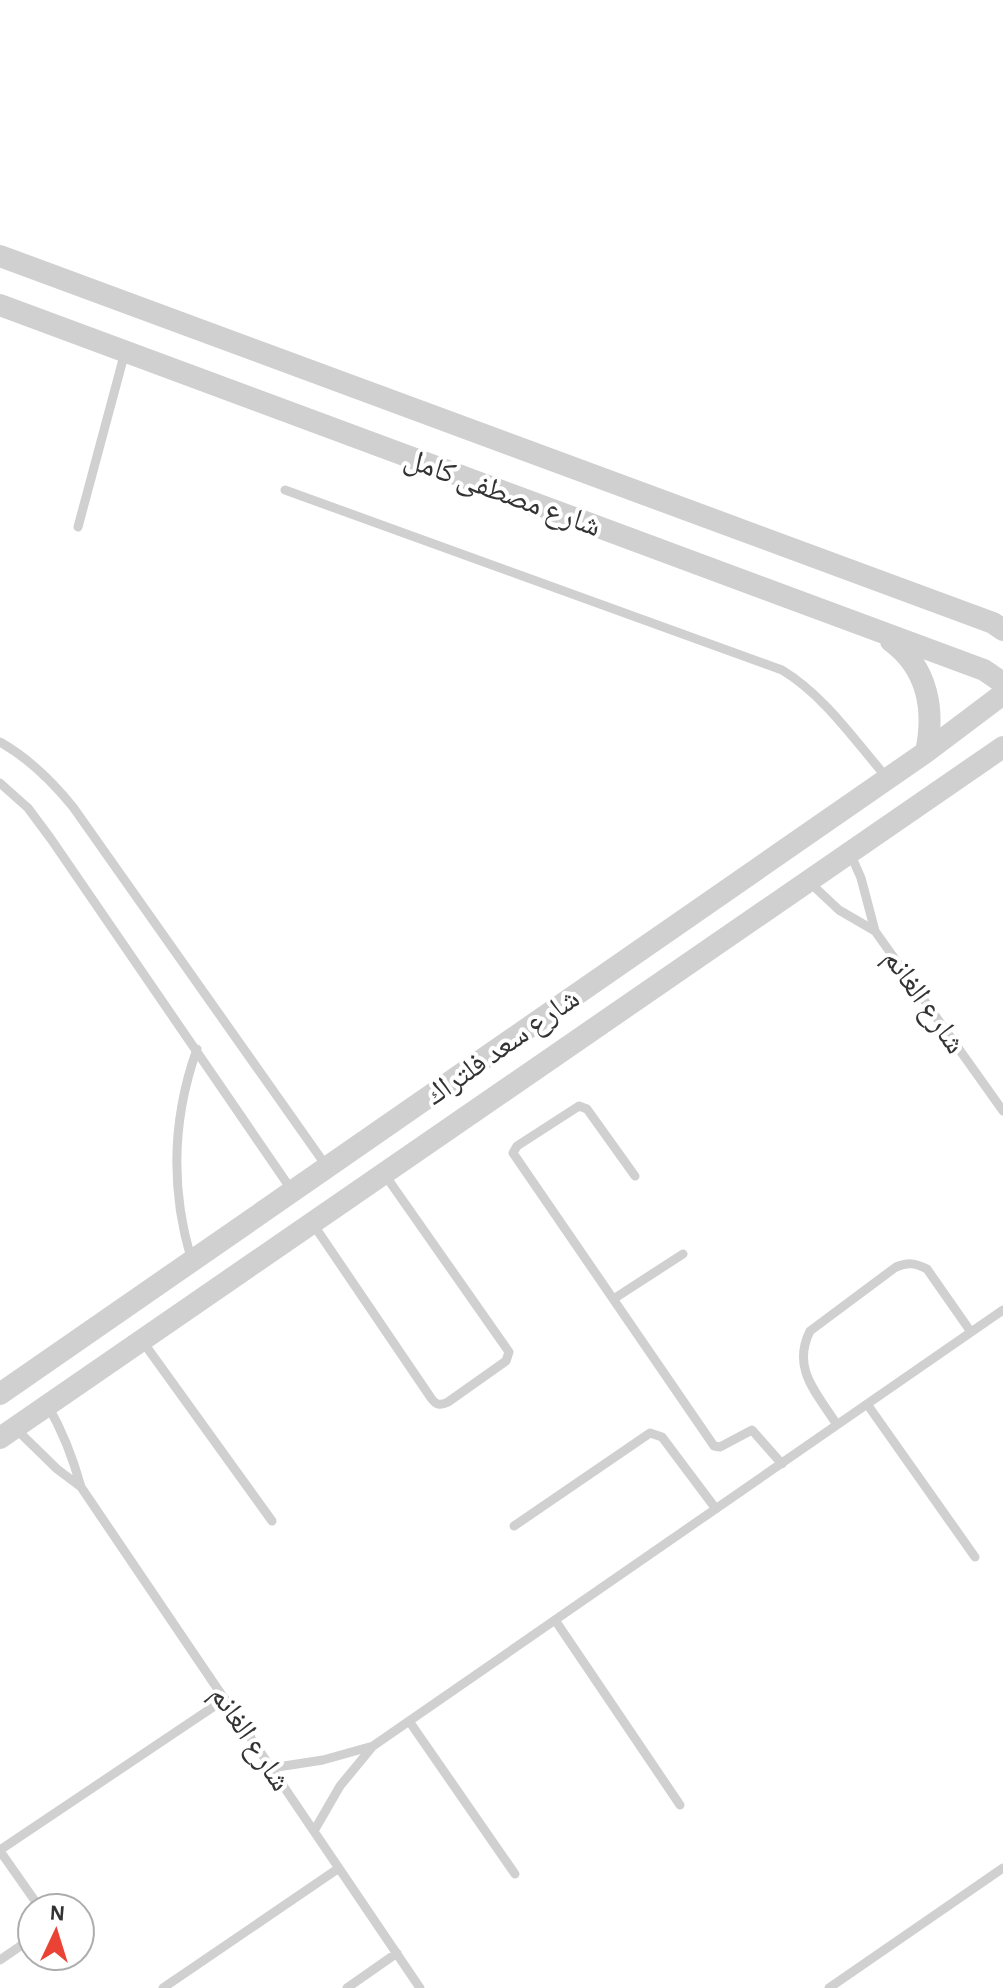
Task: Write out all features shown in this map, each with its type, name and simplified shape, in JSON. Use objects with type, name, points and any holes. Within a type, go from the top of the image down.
[{"type":"street","name":"شارع مصطفى كامل","points":[[0,256],[993,623],[1003,630]]},
{"type":"street","name":"شارع مصطفى كامل","points":[[0,305],[984,670],[1003,683]]},
{"type":"street","points":[[881,633],[907,655],[925,684],[931,707],[931,729],[926,752]]},
{"type":"street","name":"شارع سعد فلتراك","points":[[0,1394],[888,779],[1003,694]]},
{"type":"street","name":"شارع سعد فلتراك","points":[[8,1433],[347,1197],[999,753]]},
{"type":"street","points":[[828,820],[850,853]]},
{"type":"street","points":[[786,850],[808,881]]},
{"type":"street","points":[[327,1167],[347,1197]]},
{"type":"street","points":[[293,1192],[312,1223]]},
{"type":"street","points":[[24,1377],[48,1406]]},
{"type":"street","points":[[0,1407],[8,1433]]},
{"type":"lane","points":[[78,527],[125,352]]},
{"type":"lane","points":[[285,490],[782,670],[804,684],[823,703],[888,779]]},
{"type":"lane","points":[[0,742],[20,753],[49,778],[73,807],[327,1167]]},
{"type":"lane","points":[[0,783],[28,808],[51,839],[293,1192]]},
{"type":"lane","name":"شارع الغانم","points":[[850,853],[861,878],[875,931],[1003,1111]]},
{"type":"lane","name":"شارع الغانم","points":[[808,881],[839,910],[875,931]]},
{"type":"lane","points":[[192,1262],[179,1209],[175,1155],[181,1101],[197,1049]]},
{"type":"lane","points":[[635,1176],[587,1109],[579,1106],[517,1146],[513,1153],[714,1446],[720,1447],[752,1430],[782,1464]]},
{"type":"lane","points":[[312,1223],[435,1404],[448,1402],[506,1361],[509,1352],[383,1173]]},
{"type":"lane","points":[[615,1298],[683,1254]]},
{"type":"lane","points":[[837,1425],[805,1372],[802,1347],[810,1331],[896,1267],[906,1263],[927,1269],[971,1332]]},
{"type":"lane","points":[[314,1831],[340,1786],[373,1746],[1003,1310]]},
{"type":"lane","points":[[142,1341],[272,1521]]},
{"type":"lane","points":[[867,1404],[975,1557]]},
{"type":"lane","name":"شارع الغانم","points":[[48,1406],[63,1431],[81,1487]]},
{"type":"lane","name":"شارع الغانم","points":[[8,1433],[81,1487],[420,1988]]},
{"type":"lane","points":[[514,1526],[650,1433],[662,1437],[716,1509]]},
{"type":"lane","points":[[555,1620],[680,1805]]},
{"type":"lane","points":[[29,1892],[0,1850],[225,1699]]},
{"type":"lane","points":[[409,1721],[515,1874]]},
{"type":"lane","points":[[271,1768],[323,1760],[373,1746]]},
{"type":"lane","points":[[163,1988],[339,1868]]},
{"type":"lane","points":[[829,1988],[1003,1868]]},
{"type":"lane","points":[[347,1988],[397,1953]]}]
